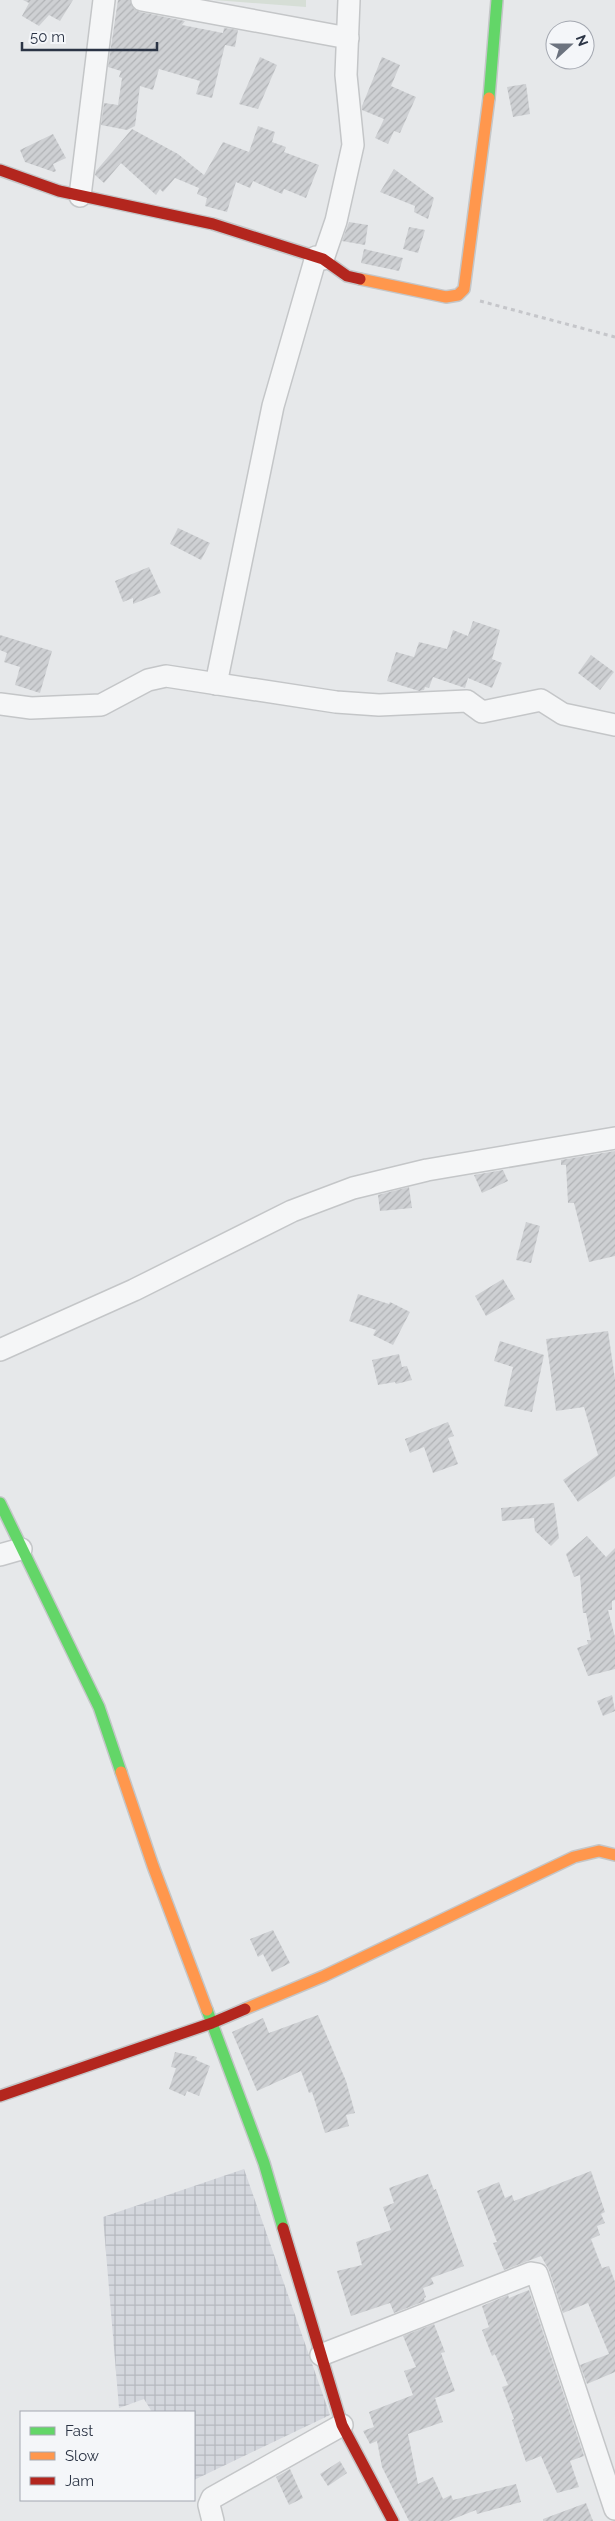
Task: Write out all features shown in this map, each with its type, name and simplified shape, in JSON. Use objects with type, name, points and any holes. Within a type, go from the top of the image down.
[{"type":"street","points":[[80,196],[105,0]]},
{"type":"street","points":[[142,0],[348,38]]},
{"type":"street","points":[[216,684],[272,406],[320,258],[336,221],[353,145],[346,75],[349,0]]},
{"type":"street","points":[[0,170],[59,191],[213,224],[320,258],[347,276],[446,297],[458,296],[464,290],[487,125],[497,0]]},
{"type":"street","points":[[0,704],[31,708],[101,705],[148,680],[166,676],[336,702],[379,705],[467,701],[482,712],[540,700],[563,714],[615,725]]},
{"type":"street","points":[[0,1350],[134,1290],[292,1211],[353,1188],[427,1170],[615,1138]]},
{"type":"street","points":[[0,1503],[100,1707],[153,1866],[264,2163],[342,2425],[393,2521]]},
{"type":"street","points":[[0,1555],[21,1549]]},
{"type":"street","points":[[0,2096],[212,2023],[324,1976],[574,1857],[599,1851],[615,1855]]},
{"type":"street","points":[[321,2355],[531,2273],[537,2274],[615,2509]]},
{"type":"street","points":[[213,2521],[209,2505],[212,2498],[342,2425]]},
{"type":"path","points":[[458,296],[615,337]]},
{"type":"shaded area","points":[[214,0],[306,0],[306,7]]},
{"type":"shaded area","points":[[244,2169],[330,2415],[195,2480],[195,2411],[151,2411],[144,2399],[119,2408],[103,2217]]},
{"type":"building","points":[[23,0],[73,0],[60,21],[49,15],[39,26],[22,16],[29,3]]},
{"type":"building","points":[[118,0],[130,0],[134,9],[140,12],[185,21],[182,25],[223,33],[224,28],[238,30],[235,47],[225,45],[212,98],[196,94],[200,81],[159,69],[153,90],[140,86],[135,126],[127,130],[101,125],[104,103],[118,105],[122,78],[119,77],[121,71],[108,67]]},
{"type":"building","points":[[260,57],[277,65],[258,109],[239,104]]},
{"type":"building","points":[[382,57],[400,65],[391,86],[416,97],[400,133],[394,131],[388,144],[375,138],[384,119],[362,110]]},
{"type":"building","points":[[526,84],[530,114],[513,117],[507,87]]},
{"type":"building","points":[[258,126],[275,132],[272,142],[286,147],[284,152],[319,165],[306,198],[284,189],[282,194],[253,181],[250,188],[236,182],[227,212],[205,206],[207,198],[197,194],[199,188],[175,178],[163,192],[160,189],[156,195],[121,163],[104,183],[95,175],[96,171],[132,129],[178,154],[204,175],[223,142],[249,152]]},
{"type":"building","points":[[53,134],[66,158],[53,164],[56,171],[54,172],[25,162],[20,150]]},
{"type":"building","points":[[394,169],[434,198],[428,219],[414,212],[415,206],[380,192]]},
{"type":"building","points":[[349,222],[368,225],[365,245],[342,241]]},
{"type":"building","points":[[409,227],[425,230],[418,253],[403,249]]},
{"type":"building","points":[[364,249],[403,258],[399,271],[361,263]]},
{"type":"building","points":[[178,528],[210,543],[201,560],[170,544]]},
{"type":"building","points":[[149,567],[161,593],[133,604],[133,598],[123,602],[115,581]]},
{"type":"building","points":[[473,621],[500,630],[492,659],[502,663],[492,688],[468,678],[465,688],[433,677],[429,688],[425,687],[424,690],[419,691],[387,681],[396,652],[414,657],[419,642],[447,649],[453,630],[468,636]]},
{"type":"building","points":[[0,635],[52,651],[40,693],[15,685],[20,667],[4,662],[7,653],[0,650]]},
{"type":"building","points":[[591,655],[614,672],[600,690],[578,673]]},
{"type":"building","points":[[615,1151],[615,1256],[589,1262],[574,1203],[568,1203],[566,1165],[561,1165],[561,1160]]},
{"type":"building","points":[[503,1170],[508,1181],[482,1193],[474,1175]]},
{"type":"building","points":[[409,1187],[412,1208],[380,1211],[378,1195]]},
{"type":"building","points":[[526,1222],[540,1226],[531,1263],[516,1260]]},
{"type":"building","points":[[503,1279],[515,1299],[486,1316],[475,1296]]},
{"type":"building","points":[[358,1294],[389,1304],[390,1302],[410,1312],[393,1345],[373,1335],[376,1330],[349,1321]]},
{"type":"building","points":[[608,1331],[615,1379],[615,1476],[578,1502],[563,1480],[598,1455],[584,1407],[556,1411],[546,1339]]},
{"type":"building","points":[[500,1341],[544,1355],[532,1412],[504,1406],[513,1367],[494,1361]]},
{"type":"building","points":[[399,1354],[402,1367],[407,1366],[412,1380],[396,1384],[395,1382],[378,1385],[372,1360]]},
{"type":"building","points":[[448,1422],[454,1436],[448,1438],[458,1464],[433,1473],[424,1447],[410,1453],[405,1439]]},
{"type":"building","points":[[554,1503],[559,1538],[551,1546],[535,1531],[534,1518],[502,1521],[501,1508]]},
{"type":"building","points":[[587,1536],[606,1557],[615,1548],[615,1600],[612,1601],[612,1610],[608,1610],[615,1637],[615,1669],[588,1676],[577,1648],[588,1644],[587,1640],[591,1640],[586,1613],[583,1613],[580,1575],[574,1577],[566,1554]]},
{"type":"building","points":[[612,1695],[615,1711],[603,1716],[597,1701]]},
{"type":"building","points":[[273,1930],[290,1963],[272,1972],[263,1954],[258,1957],[250,1939]]},
{"type":"building","points":[[318,2015],[346,2081],[355,2113],[346,2115],[349,2126],[325,2133],[312,2092],[309,2093],[301,2071],[257,2091],[232,2032],[263,2018],[269,2033]]},
{"type":"building","points":[[175,2052],[197,2057],[196,2060],[210,2066],[199,2096],[187,2091],[185,2096],[169,2089],[176,2068],[171,2067]]},
{"type":"building","points":[[591,2171],[605,2212],[601,2214],[605,2223],[597,2226],[600,2235],[591,2239],[602,2268],[609,2266],[615,2282],[615,2372],[587,2384],[580,2365],[609,2354],[588,2303],[563,2313],[549,2270],[541,2256],[504,2270],[493,2243],[497,2242],[477,2191],[499,2182],[505,2198],[512,2195],[514,2201]]},
{"type":"building","points":[[428,2174],[434,2190],[436,2189],[464,2266],[431,2278],[434,2284],[423,2288],[426,2297],[424,2298],[425,2301],[394,2313],[390,2303],[351,2316],[337,2271],[362,2265],[356,2242],[391,2230],[383,2207],[394,2203],[389,2188]]},
{"type":"building","points":[[529,2290],[584,2456],[570,2461],[579,2487],[557,2493],[541,2456],[526,2462],[512,2420],[514,2419],[502,2387],[508,2385],[495,2354],[492,2356],[482,2330],[489,2327],[482,2306],[508,2295],[509,2298]]},
{"type":"building","points":[[434,2324],[445,2352],[441,2353],[455,2391],[435,2398],[443,2422],[408,2434],[418,2484],[433,2477],[443,2499],[451,2495],[453,2500],[516,2484],[521,2502],[477,2514],[476,2510],[448,2521],[409,2521],[382,2467],[377,2441],[370,2444],[363,2431],[374,2427],[369,2412],[413,2395],[404,2371],[416,2367],[403,2336]]},
{"type":"building","points":[[340,2461],[347,2473],[328,2486],[320,2474]]},
{"type":"building","points":[[290,2469],[303,2498],[289,2505],[276,2477]]},
{"type":"building","points":[[586,2503],[593,2521],[543,2521],[543,2519]]},
{"type":"traffic: fast","points":[[489,98],[497,0]]},
{"type":"traffic: fast","points":[[0,1503],[99,1707],[121,1772]]},
{"type":"traffic: fast","points":[[207,2010],[264,2163],[283,2228]]},
{"type":"traffic: slow","points":[[360,279],[446,297],[458,295],[464,289],[489,98]]},
{"type":"traffic: slow","points":[[121,1772],[153,1866],[207,2010]]},
{"type":"traffic: slow","points":[[245,2009],[324,1976],[574,1857],[599,1851],[615,1855]]},
{"type":"traffic: jam","points":[[0,170],[59,191],[213,224],[323,259],[347,276],[360,279]]},
{"type":"traffic: jam","points":[[0,2096],[212,2023],[245,2009]]},
{"type":"traffic: jam","points":[[283,2228],[342,2425],[393,2521]]}]
